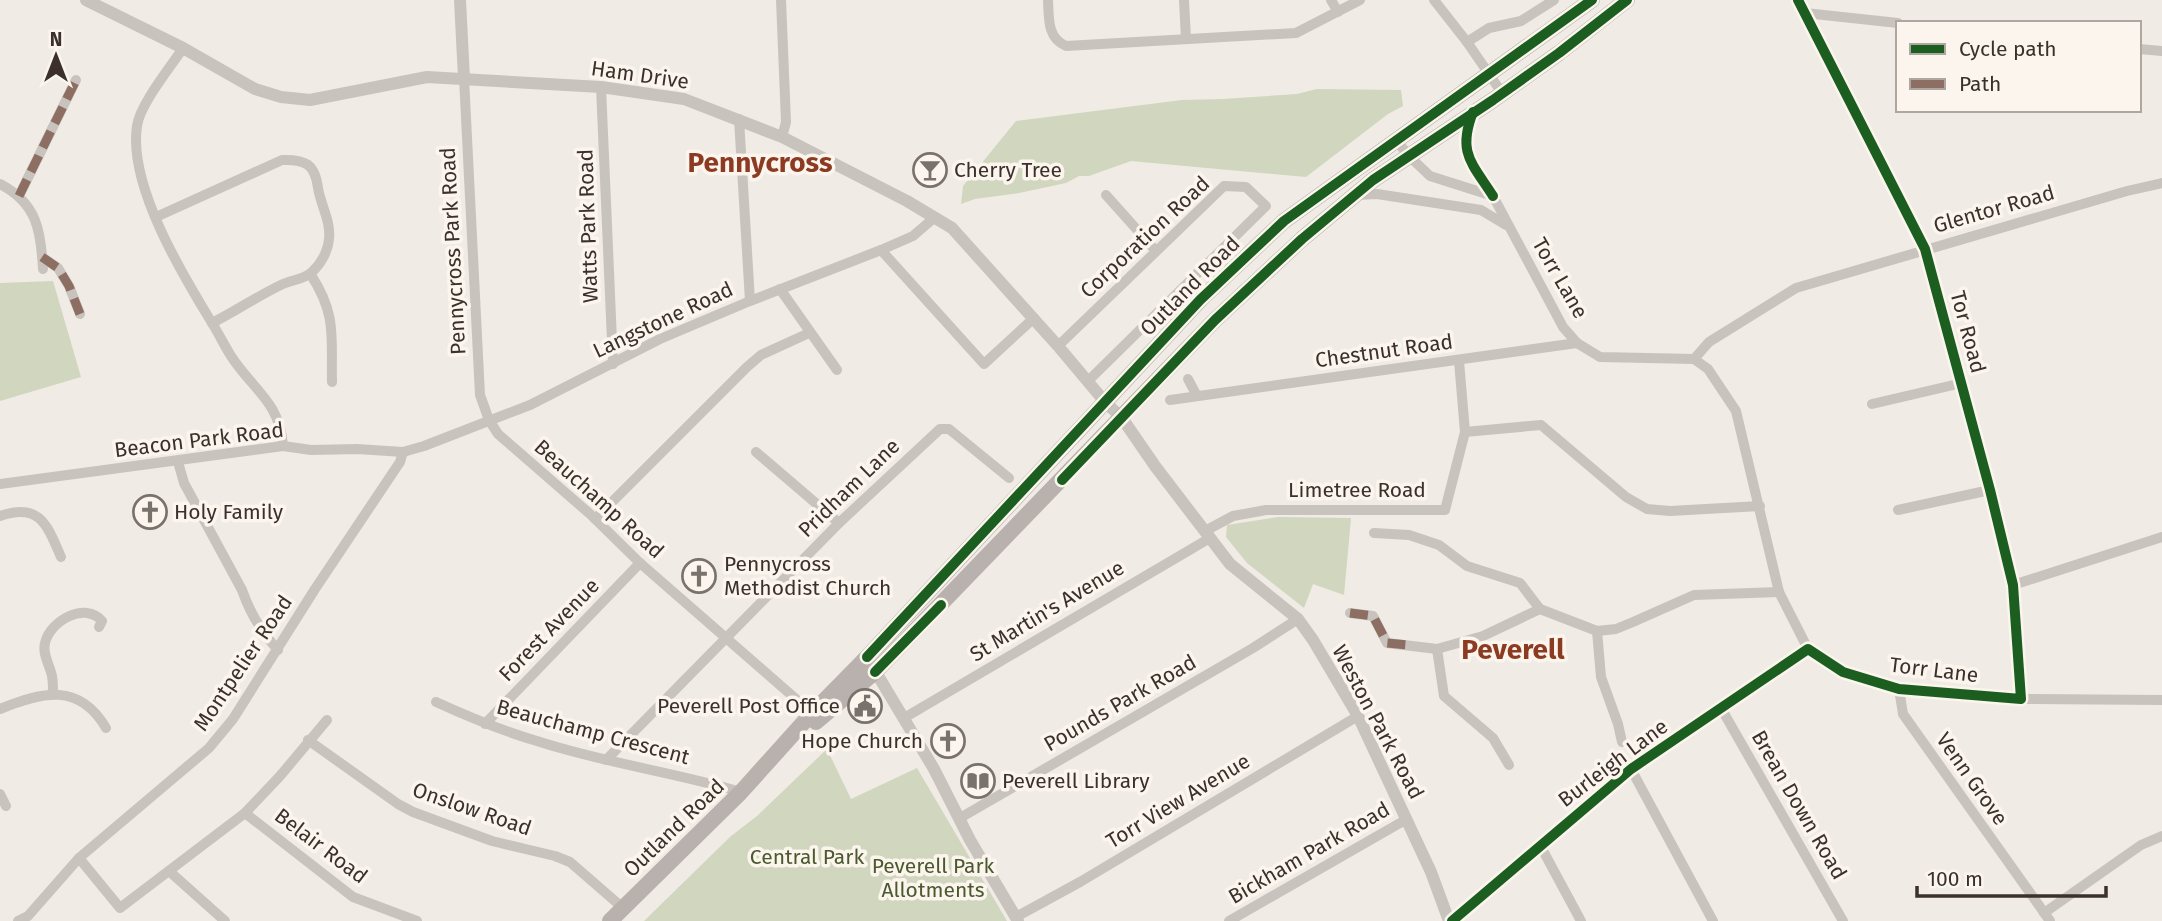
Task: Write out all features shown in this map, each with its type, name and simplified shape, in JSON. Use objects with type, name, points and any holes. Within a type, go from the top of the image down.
[{"type":"main road","name":"Outland Road","points":[[610,921],[741,792],[813,713],[871,665],[1200,299],[1284,222],[1592,0]]},
{"type":"main road","name":"Outland Road","points":[[767,764],[1122,418],[1215,320],[1302,239],[1373,180],[1559,53],[1627,0]]},
{"type":"street","name":"Ham Drive","points":[[86,0],[183,48],[255,89],[281,97],[310,100],[427,77],[464,78],[601,87],[684,99],[739,119],[782,136],[896,195],[952,228],[1034,318],[1105,402]]},
{"type":"street","points":[[460,0],[464,78]]},
{"type":"street","points":[[781,0],[786,122],[782,136]]},
{"type":"street","points":[[1048,0],[1051,34],[1058,43],[1066,46],[1296,33],[1360,0]]},
{"type":"street","points":[[1184,0],[1186,39]]},
{"type":"street","points":[[1331,0],[1338,12]]},
{"type":"street","points":[[1434,0],[1502,93]]},
{"type":"street","points":[[1467,42],[1489,28],[1521,21],[1554,0]]},
{"type":"street","name":"Tor Road","points":[[1798,0],[1925,249],[2013,585],[2021,699]]},
{"type":"street","points":[[1805,13],[1896,23]]},
{"type":"street","points":[[183,48],[141,112],[137,126],[139,169],[167,245],[231,356],[273,409],[282,430],[284,446]]},
{"type":"street","points":[[2141,49],[2162,51]]},
{"type":"street","name":"Pennycross Park Road","points":[[464,78],[480,395],[489,420]]},
{"type":"street","points":[[19,196],[76,79]]},
{"type":"street","name":"Watts Park Road","points":[[601,87],[613,364]]},
{"type":"street","name":"Torr Lane","points":[[1473,112],[1466,135],[1466,153],[1493,197],[1563,327],[1577,343],[1600,357],[1694,359]]},
{"type":"street","points":[[739,119],[750,301]]},
{"type":"street","points":[[1395,140],[1430,176],[1493,197]]},
{"type":"street","points":[[156,218],[282,160],[307,163],[315,172],[321,206],[329,223],[329,242],[322,260],[311,275],[283,284],[212,323]]},
{"type":"street","name":"Glentor Road","points":[[1694,359],[1709,342],[1796,288],[2162,183]]},
{"type":"street","points":[[0,184],[29,206],[37,224],[43,269]]},
{"type":"street","name":"Corporation Road","points":[[1058,346],[1224,186],[1246,187],[1266,206],[1088,381]]},
{"type":"street","name":"Torr Lane","points":[[1355,195],[1377,194],[1481,210],[1509,226]]},
{"type":"street","points":[[1106,195],[1156,251]]},
{"type":"street","name":"Langstone Road","points":[[402,452],[530,405],[660,339],[913,236],[935,217]]},
{"type":"street","points":[[881,250],[984,364],[1034,318]]},
{"type":"street","points":[[42,257],[58,268],[69,286],[80,314]]},
{"type":"street","points":[[311,275],[326,299],[332,323],[332,382]]},
{"type":"street","points":[[780,289],[837,370]]},
{"type":"street","points":[[595,519],[747,367],[761,355],[809,333]]},
{"type":"street","name":"Chestnut Road","points":[[1170,400],[1577,343]]},
{"type":"street","points":[[1694,359],[1708,369],[1736,411],[1780,592],[1808,649]]},
{"type":"street","name":"Limetree Road","points":[[1208,534],[1233,516],[1266,510],[1445,510],[1465,432],[1459,361]]},
{"type":"street","points":[[1188,379],[1196,396]]},
{"type":"street","points":[[1872,404],[1962,383]]},
{"type":"street","name":"Weston Park Road","points":[[1105,402],[1122,418],[1230,564],[1297,619],[1313,640],[1358,716],[1451,921]]},
{"type":"street","name":"Beauchamp Road","points":[[489,420],[498,434],[595,519],[640,563],[813,713]]},
{"type":"street","points":[[1465,432],[1541,425],[1626,497],[1647,509],[1670,511],[1760,506]]},
{"type":"street","name":"Pridham Lane","points":[[606,760],[839,523],[940,429],[949,429],[1009,478]]},
{"type":"street","name":"Beacon Park Road","points":[[0,484],[284,446],[311,450],[402,452]]},
{"type":"street","name":"Montpelier Road","points":[[18,921],[28,916],[79,858],[209,748],[233,719],[400,462],[402,452]]},
{"type":"street","points":[[756,452],[839,523]]},
{"type":"street","points":[[178,462],[184,483],[247,603],[265,636],[278,650]]},
{"type":"street","points":[[1898,510],[1990,490]]},
{"type":"street","points":[[0,516],[16,512],[30,512],[38,516],[49,530],[61,556]]},
{"type":"street","points":[[1374,533],[1409,535],[1439,545],[1467,566],[1520,583],[1541,609],[1597,631],[1616,629],[1694,595],[1780,592]]},
{"type":"street","name":"St Martin's Avenue","points":[[904,718],[1208,534]]},
{"type":"street","points":[[2013,585],[2162,537]]},
{"type":"street","name":"Forest Avenue","points":[[485,723],[640,563]]},
{"type":"street","points":[[1350,613],[1373,616],[1387,643],[1437,649],[1483,636],[1541,609]]},
{"type":"street","points":[[53,694],[52,676],[44,651],[48,635],[56,625],[79,612],[97,615],[102,621],[99,626]]},
{"type":"street","name":"Pounds Park Road","points":[[960,818],[1253,648],[1297,619]]},
{"type":"street","points":[[1597,631],[1601,677],[1618,723],[1622,743]]},
{"type":"street","points":[[1437,649],[1444,696],[1493,738],[1509,765]]},
{"type":"street","name":"Torr Lane","points":[[1808,649],[1843,672],[1899,689],[2021,699],[2162,700]]},
{"type":"street","name":"Burleigh Lane","points":[[1451,921],[1631,769],[1808,649]]},
{"type":"street","points":[[871,665],[934,769],[1017,919]]},
{"type":"street","name":"Venn Grove","points":[[1899,689],[1903,714],[2047,917]]},
{"type":"street","points":[[0,709],[53,694],[74,697],[91,707],[106,727]]},
{"type":"street","name":"Beauchamp Crescent","points":[[436,702],[539,742],[741,792]]},
{"type":"street","name":"Brean Down Road","points":[[1721,708],[1843,921]]},
{"type":"street","name":"Torr View Avenue","points":[[1017,919],[1358,716]]},
{"type":"street","points":[[79,858],[120,908],[245,813],[327,720]]},
{"type":"street","name":"Onslow Road","points":[[308,740],[413,812],[492,841],[570,862],[623,908]]},
{"type":"street","points":[[1631,769],[1713,921]]},
{"type":"street","points":[[0,794],[6,806]]},
{"type":"street","name":"Belair Road","points":[[245,813],[353,897],[417,921]]},
{"type":"street","name":"Bickham Park Road","points":[[1229,921],[1407,819]]},
{"type":"street","points":[[2047,917],[2141,845],[2162,836]]},
{"type":"street","points":[[1540,845],[1581,921]]},
{"type":"street","points":[[169,871],[225,921]]},
{"type":"green space","points":[[1317,89],[1401,90],[1403,106],[1388,114],[1306,177],[1131,161],[1089,176],[1079,176],[1066,183],[975,199],[961,204],[963,186],[1016,121],[1182,100],[1297,94]]},
{"type":"green space","points":[[53,281],[81,377],[0,401],[0,283]]},
{"type":"green space","points":[[1278,517],[1351,518],[1344,595],[1313,584],[1304,608],[1247,563],[1226,537],[1227,525]]},
{"type":"green space","name":"Central Park","points":[[827,749],[851,799],[917,768],[1007,921],[644,921],[731,836],[757,816]]},
{"type":"marked path","points":[[19,196],[76,80]]},
{"type":"marked path","points":[[42,257],[58,268],[69,286],[80,314]]},
{"type":"marked path","points":[[1350,613],[1373,616],[1387,643],[1409,645]]},
{"type":"cycle path","points":[[867,657],[1200,300],[1284,221],[1592,0]]},
{"type":"cycle path","points":[[1062,480],[1215,320],[1302,239],[1373,180],[1493,100],[1627,0]]},
{"type":"cycle path","points":[[1452,921],[1631,769],[1808,649],[1843,672],[1899,689],[2021,699],[2013,585],[1925,249],[1798,0]]},
{"type":"cycle path","points":[[1473,112],[1466,138],[1469,157],[1493,196]]},
{"type":"cycle path","points":[[875,672],[941,605]]},
{"type":"place","name":"Cherry Tree","points":[[930,170]]},
{"type":"place","name":"Holy Family","points":[[150,512]]},
{"type":"place","name":"Pennycross Methodist Church","points":[[699,576]]},
{"type":"place","name":"Peverell Post Office","points":[[865,706]]},
{"type":"place","name":"Hope Church","points":[[948,741]]},
{"type":"place","name":"Peverell Library","points":[[978,781]]},
{"type":"district","name":"Pennycross","points":[[760,162]]},
{"type":"district","name":"Peverell","points":[[1513,649]]},
{"type":"park label","name":"Peverell Park Allotments","points":[[933,878]]}]
